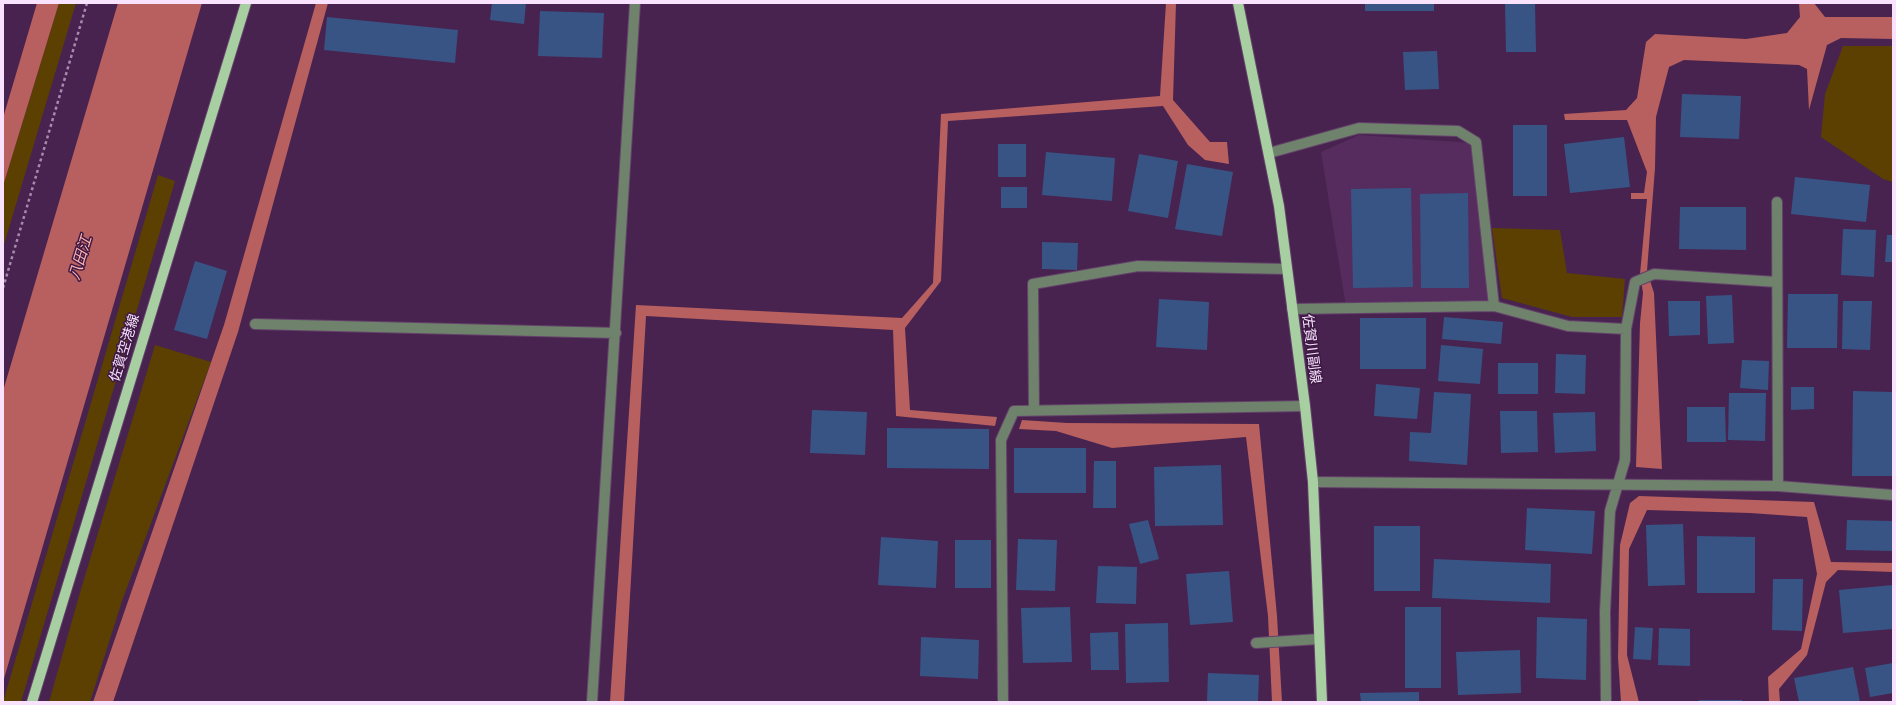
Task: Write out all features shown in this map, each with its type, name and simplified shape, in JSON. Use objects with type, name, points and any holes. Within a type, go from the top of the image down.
[{"type":"main road","name":"佐賀空港線","points":[[32,702],[246,3]]},
{"type":"main road","name":"佐賀川副線","points":[[1238,3],[1244,43],[1269,153],[1287,269],[1305,406],[1313,482],[1322,702]]},
{"type":"street","points":[[592,702],[616,333],[635,3]]},
{"type":"street","points":[[1269,153],[1359,128],[1458,130],[1476,142],[1494,306]]},
{"type":"street","points":[[1777,202],[1778,486]]},
{"type":"street","points":[[1034,410],[1033,284],[1138,266],[1287,269]]},
{"type":"street","points":[[1606,702],[1606,612],[1610,511],[1625,460],[1626,329],[1635,282],[1654,274],[1777,282]]},
{"type":"street","points":[[1292,309],[1494,306],[1568,326],[1626,329]]},
{"type":"street","points":[[255,324],[616,333]]},
{"type":"street","points":[[1003,702],[1001,440],[1014,411],[1305,406]]},
{"type":"street","points":[[1313,482],[1778,486],[1893,495]]},
{"type":"street","points":[[1256,643],[1319,639]]},
{"type":"path","points":[[3,288],[87,3]]},
{"type":"shaded area","points":[[59,3],[76,3],[3,248],[3,186]]},
{"type":"shaded area","points":[[1843,46],[1893,46],[1893,182],[1883,179],[1821,137],[1825,94]]},
{"type":"shaded area","points":[[1359,135],[1471,143],[1490,303],[1346,307],[1321,152]]},
{"type":"shaded area","points":[[158,175],[175,181],[21,702],[3,702]]},
{"type":"shaded area","points":[[1492,228],[1560,230],[1567,273],[1625,279],[1622,317],[1572,317],[1502,298]]},
{"type":"shaded area","points":[[155,345],[211,362],[122,601],[90,702],[49,702],[81,589]]},
{"type":"water","points":[[37,3],[59,3],[3,186],[3,118]]},
{"type":"water","name":"八田江","points":[[118,3],[202,3],[3,682],[3,391]]},
{"type":"water","points":[[316,3],[328,3],[238,332],[113,702],[93,702],[224,325]]},
{"type":"water","points":[[1166,3],[1176,3],[1173,100],[1210,142],[1227,142],[1229,164],[1205,160],[1188,145],[1163,106],[948,121],[941,281],[905,328],[910,410],[997,417],[995,426],[896,416],[893,330],[646,316],[624,702],[610,702],[636,305],[902,318],[933,283],[941,114],[1160,96]]},
{"type":"water","points":[[1799,3],[1814,3],[1825,17],[1893,17],[1893,39],[1841,38],[1827,45],[1809,110],[1807,69],[1799,65],[1684,60],[1669,67],[1656,117],[1655,168],[1647,271],[1654,293],[1662,469],[1636,467],[1640,323],[1643,293],[1640,274],[1647,199],[1631,199],[1631,193],[1644,193],[1647,172],[1627,120],[1565,120],[1564,114],[1626,110],[1637,98],[1646,42],[1655,34],[1746,39],[1787,33],[1800,17]]},
{"type":"water","points":[[1022,420],[1067,423],[1259,424],[1277,616],[1282,702],[1272,702],[1268,616],[1246,437],[1112,448],[1056,431],[1019,429]]},
{"type":"water","points":[[1639,496],[1814,502],[1831,562],[1893,563],[1893,572],[1838,570],[1826,582],[1807,655],[1779,689],[1780,702],[1769,702],[1768,677],[1801,649],[1817,574],[1807,517],[1750,513],[1647,510],[1629,549],[1627,655],[1639,702],[1621,702],[1618,658],[1620,545],[1630,503]]},
{"type":"building","points":[[492,3],[526,3],[524,24],[490,20]]},
{"type":"building","points":[[1365,3],[1434,3],[1434,11],[1365,11]]},
{"type":"building","points":[[1505,3],[1535,3],[1536,52],[1506,52]]},
{"type":"building","points":[[540,11],[604,13],[602,58],[538,56]]},
{"type":"building","points":[[327,17],[458,30],[455,63],[324,50]]},
{"type":"building","points":[[1437,51],[1439,89],[1405,90],[1403,52]]},
{"type":"building","points":[[1682,94],[1741,96],[1739,139],[1680,137]]},
{"type":"building","points":[[1513,125],[1547,125],[1547,196],[1513,196]]},
{"type":"building","points":[[1624,137],[1630,187],[1570,193],[1564,144]]},
{"type":"building","points":[[998,144],[1026,144],[1026,177],[998,177]]},
{"type":"building","points":[[1046,152],[1115,158],[1112,201],[1042,195]]},
{"type":"building","points":[[1139,154],[1178,161],[1168,218],[1128,211]]},
{"type":"building","points":[[1187,164],[1233,172],[1222,236],[1175,229]]},
{"type":"building","points":[[1795,177],[1870,185],[1866,222],[1791,214]]},
{"type":"building","points":[[1001,187],[1027,187],[1027,208],[1001,208]]},
{"type":"building","points":[[1411,188],[1413,287],[1353,288],[1351,189]]},
{"type":"building","points":[[1468,193],[1469,288],[1421,288],[1420,194]]},
{"type":"building","points":[[1680,207],[1746,207],[1746,250],[1679,249]]},
{"type":"building","points":[[1843,229],[1876,230],[1874,277],[1841,275]]},
{"type":"building","points":[[1887,235],[1893,235],[1893,262],[1885,262]]},
{"type":"building","points":[[1042,242],[1078,243],[1077,270],[1042,269]]},
{"type":"building","points":[[195,261],[227,271],[207,339],[174,330]]},
{"type":"building","points":[[1788,294],[1838,294],[1837,348],[1787,348]]},
{"type":"building","points":[[1732,295],[1734,343],[1708,344],[1706,296]]},
{"type":"building","points":[[1159,299],[1209,302],[1207,350],[1156,347]]},
{"type":"building","points":[[1668,301],[1700,301],[1700,335],[1669,336]]},
{"type":"building","points":[[1843,301],[1872,301],[1870,350],[1842,349]]},
{"type":"building","points":[[1444,317],[1503,322],[1501,344],[1442,339]]},
{"type":"building","points":[[1360,318],[1426,318],[1426,369],[1360,369]]},
{"type":"building","points":[[1441,345],[1483,349],[1480,384],[1438,381]]},
{"type":"building","points":[[1556,354],[1586,355],[1585,394],[1555,393]]},
{"type":"building","points":[[1742,360],[1769,361],[1768,390],[1740,388]]},
{"type":"building","points":[[1498,363],[1538,363],[1538,394],[1498,394]]},
{"type":"building","points":[[1376,384],[1420,388],[1417,419],[1374,416]]},
{"type":"building","points":[[1791,387],[1814,387],[1814,409],[1791,410]]},
{"type":"building","points":[[1853,391],[1893,392],[1893,476],[1852,476]]},
{"type":"building","points":[[1434,392],[1471,394],[1467,465],[1409,461],[1410,432],[1431,433]]},
{"type":"building","points":[[1729,393],[1766,393],[1765,441],[1728,440]]},
{"type":"building","points":[[1687,407],[1725,407],[1726,442],[1687,442]]},
{"type":"building","points":[[812,410],[867,412],[865,455],[810,453]]},
{"type":"building","points":[[1500,411],[1537,411],[1538,452],[1501,453]]},
{"type":"building","points":[[1595,412],[1596,451],[1555,453],[1553,413]]},
{"type":"building","points":[[887,428],[989,429],[989,469],[887,468]]},
{"type":"building","points":[[1014,448],[1086,448],[1086,493],[1014,493]]},
{"type":"building","points":[[1094,461],[1116,461],[1116,508],[1093,508]]},
{"type":"building","points":[[1221,465],[1223,525],[1155,526],[1154,467]]},
{"type":"building","points":[[1527,508],[1595,511],[1592,554],[1525,550]]},
{"type":"building","points":[[1148,520],[1159,559],[1140,564],[1129,524]]},
{"type":"building","points":[[1847,520],[1893,521],[1893,551],[1846,550]]},
{"type":"building","points":[[1683,524],[1685,585],[1648,586],[1646,525]]},
{"type":"building","points":[[1374,526],[1420,526],[1420,591],[1374,591]]},
{"type":"building","points":[[1697,536],[1755,537],[1755,593],[1697,593]]},
{"type":"building","points":[[881,537],[938,541],[936,588],[878,585]]},
{"type":"building","points":[[1018,539],[1057,540],[1055,591],[1016,590]]},
{"type":"building","points":[[955,540],[991,540],[991,588],[955,588]]},
{"type":"building","points":[[1434,559],[1551,564],[1550,603],[1432,598]]},
{"type":"building","points":[[1098,566],[1137,567],[1136,604],[1096,603]]},
{"type":"building","points":[[1229,571],[1233,622],[1190,625],[1186,574]]},
{"type":"building","points":[[1773,579],[1803,579],[1802,631],[1772,630]]},
{"type":"building","points":[[1893,585],[1893,629],[1843,633],[1839,590]]},
{"type":"building","points":[[1070,607],[1072,662],[1023,663],[1021,608]]},
{"type":"building","points":[[1405,607],[1441,607],[1441,688],[1405,688]]},
{"type":"building","points":[[1537,617],[1587,619],[1586,680],[1536,678]]},
{"type":"building","points":[[1168,623],[1169,682],[1126,683],[1125,624]]},
{"type":"building","points":[[1635,627],[1653,628],[1651,660],[1633,659]]},
{"type":"building","points":[[1659,628],[1690,629],[1690,666],[1658,665]]},
{"type":"building","points":[[1118,632],[1119,670],[1091,670],[1090,633]]},
{"type":"building","points":[[921,637],[979,640],[978,679],[920,676]]},
{"type":"building","points":[[1520,650],[1521,693],[1458,695],[1456,652]]},
{"type":"building","points":[[1893,663],[1893,693],[1870,697],[1865,668]]},
{"type":"building","points":[[1853,667],[1860,702],[1799,702],[1794,678]]},
{"type":"building","points":[[1208,673],[1259,675],[1258,702],[1207,702]]},
{"type":"building","points":[[1419,692],[1419,702],[1361,702],[1360,693]]},
{"type":"building","points":[[1699,700],[1742,700],[1742,702],[1699,702]]}]
